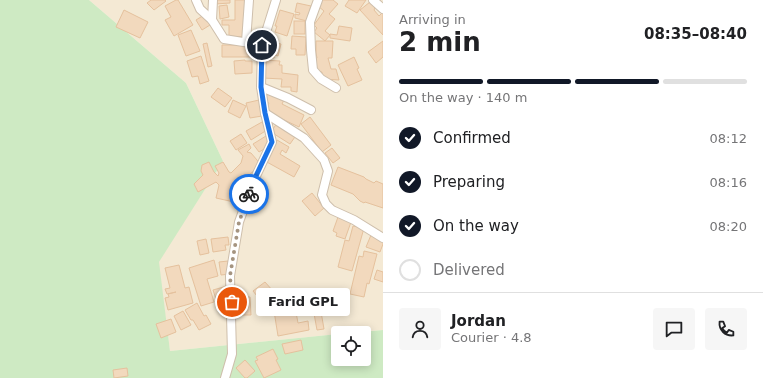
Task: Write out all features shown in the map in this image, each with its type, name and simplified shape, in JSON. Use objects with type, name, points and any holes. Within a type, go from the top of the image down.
[{"type":"street","points":[[196,0],[200,9],[212,20],[224,39],[262,45]]},
{"type":"street","points":[[212,20],[213,0]]},
{"type":"street","points":[[246,42],[249,0]]},
{"type":"street","points":[[225,378],[232,354],[230,276],[239,222],[255,178],[272,142],[261,87],[262,45],[276,0]]},
{"type":"street","points":[[318,0],[310,22],[313,70],[321,80],[336,88]]},
{"type":"street","points":[[372,0],[383,9]]},
{"type":"street","points":[[261,87],[312,110]]},
{"type":"street","points":[[265,113],[304,138],[324,160],[328,171],[322,195],[326,204],[332,210],[354,220],[383,238]]},
{"type":"shaded area","points":[[89,0],[383,0],[383,330],[371,331],[371,326],[331,326],[331,335],[170,351],[158,262],[223,161],[186,83]]},
{"type":"green space","points":[[0,0],[89,0],[186,83],[223,161],[159,262],[170,351],[331,335],[331,366],[371,366],[371,331],[383,330],[383,378],[0,378]]},
{"type":"building","points":[[151,0],[166,1],[154,10],[147,3]]},
{"type":"building","points":[[178,0],[193,25],[174,36],[165,20],[171,17],[165,6]]},
{"type":"building","points":[[215,0],[230,0],[230,3],[215,4]]},
{"type":"building","points":[[235,0],[249,0],[243,37],[229,36],[229,25],[222,25],[222,20],[235,20]]},
{"type":"building","points":[[322,0],[333,0],[338,4],[329,14],[335,19],[325,31],[330,35],[325,41],[314,32],[317,28],[314,25],[324,11],[318,6]]},
{"type":"building","points":[[349,0],[366,0],[357,13],[345,6]]},
{"type":"building","points":[[370,2],[379,16],[383,12],[383,35],[360,10]]},
{"type":"building","points":[[297,3],[311,6],[307,21],[295,18],[295,14],[299,15],[300,13],[295,12]]},
{"type":"building","points":[[227,5],[229,17],[220,19],[219,6]]},
{"type":"building","points":[[124,10],[148,22],[140,38],[116,27]]},
{"type":"building","points":[[280,10],[294,14],[287,36],[275,32],[277,26],[275,26]]},
{"type":"building","points":[[204,15],[210,25],[202,30],[196,20]]},
{"type":"building","points":[[294,21],[305,21],[305,34],[294,34]]},
{"type":"building","points":[[339,26],[352,28],[350,41],[330,38],[330,34],[337,35]]},
{"type":"building","points":[[191,30],[200,51],[186,56],[178,35]]},
{"type":"building","points":[[292,36],[306,37],[305,55],[296,55],[296,49],[291,49]]},
{"type":"building","points":[[269,41],[281,44],[278,56],[275,55],[274,58],[265,56]]},
{"type":"building","points":[[316,41],[333,41],[332,58],[328,58],[331,69],[336,69],[339,80],[322,79],[322,72],[318,72],[314,59],[317,58]]},
{"type":"building","points":[[383,41],[383,57],[376,63],[368,52]]},
{"type":"building","points":[[207,43],[212,66],[208,67],[203,44]]},
{"type":"building","points":[[222,45],[254,45],[253,57],[222,57]]},
{"type":"building","points":[[201,56],[209,81],[200,84],[198,76],[192,77],[187,61]]},
{"type":"building","points":[[354,57],[362,80],[348,86],[338,65]]},
{"type":"building","points":[[264,60],[280,61],[279,65],[282,65],[282,73],[298,75],[297,92],[291,91],[291,87],[281,87],[282,79],[263,78]]},
{"type":"building","points":[[234,61],[252,61],[252,73],[235,74]]},
{"type":"building","points":[[218,88],[232,98],[225,107],[211,97]]},
{"type":"building","points":[[268,92],[284,100],[282,104],[304,115],[299,127],[265,111],[269,103],[264,100]]},
{"type":"building","points":[[233,100],[246,106],[240,118],[228,112]]},
{"type":"building","points":[[259,100],[262,116],[250,118],[246,103]]},
{"type":"building","points":[[310,117],[331,145],[322,152],[301,124]]},
{"type":"building","points":[[262,122],[267,130],[251,140],[246,131]]},
{"type":"building","points":[[277,123],[297,134],[290,144],[271,132]]},
{"type":"building","points":[[241,134],[247,143],[236,150],[230,141]]},
{"type":"building","points":[[266,136],[271,145],[259,152],[253,144]]},
{"type":"building","points":[[277,140],[289,147],[286,153],[282,150],[280,154],[300,166],[294,177],[265,161]]},
{"type":"building","points":[[249,144],[251,148],[247,152],[251,153],[260,165],[237,186],[234,202],[216,198],[219,185],[216,182],[198,192],[194,184],[203,175],[201,171],[202,165],[209,162],[214,172],[218,176],[219,173],[215,166],[223,162],[231,173],[241,163],[243,156],[238,150]]},
{"type":"building","points":[[332,148],[340,158],[333,163],[325,153]]},
{"type":"building","points":[[338,167],[364,177],[374,183],[376,181],[383,184],[383,208],[365,202],[364,203],[353,194],[331,185]]},
{"type":"building","points":[[312,193],[324,208],[315,216],[302,201]]},
{"type":"building","points":[[338,217],[351,222],[345,239],[336,236],[337,233],[333,231]]},
{"type":"building","points":[[353,226],[364,228],[352,271],[338,267],[345,240],[349,241]]},
{"type":"building","points":[[371,235],[383,239],[380,252],[366,247]]},
{"type":"building","points":[[228,237],[229,245],[225,245],[226,250],[213,252],[211,239]]},
{"type":"building","points":[[206,239],[209,253],[200,255],[197,241]]},
{"type":"building","points":[[364,251],[377,254],[364,297],[350,294],[359,256],[363,257]]},
{"type":"building","points":[[214,260],[218,276],[207,279],[214,302],[201,306],[189,268]]},
{"type":"building","points":[[228,261],[230,274],[221,275],[219,262]]},
{"type":"building","points":[[179,265],[185,288],[189,287],[193,303],[168,310],[165,298],[169,297],[168,294],[176,292],[167,294],[165,289],[170,288],[165,268]]},
{"type":"building","points":[[377,270],[383,272],[383,282],[374,279]]},
{"type":"building","points":[[265,282],[273,291],[261,301],[253,291]]},
{"type":"building","points":[[227,286],[231,298],[217,302],[213,290]]},
{"type":"building","points":[[237,292],[243,292],[243,297],[250,297],[251,315],[238,315]]},
{"type":"building","points":[[275,296],[279,306],[271,309],[270,306],[266,308],[263,301]]},
{"type":"building","points":[[197,303],[204,316],[206,315],[211,324],[199,330],[185,310]]},
{"type":"building","points":[[320,306],[324,329],[317,330],[313,308]]},
{"type":"building","points":[[295,307],[298,323],[308,321],[309,330],[278,336],[274,311]]},
{"type":"building","points":[[183,311],[191,325],[181,330],[174,316]]},
{"type":"building","points":[[171,319],[176,332],[161,338],[156,324]]},
{"type":"building","points":[[301,340],[303,350],[285,354],[282,344]]},
{"type":"building","points":[[273,349],[281,370],[264,378],[255,361],[258,360],[256,357]]},
{"type":"building","points":[[245,360],[255,371],[247,378],[245,378],[236,368]]},
{"type":"building","points":[[127,368],[128,376],[114,378],[113,370]]},
{"type":"way so far","points":[[232,302],[230,276],[239,222],[249,194]]},
{"type":"place","name":"Farid GPL","points":[[232,302]]},
{"type":"route","points":[[249,194],[272,142],[261,87],[262,45]]}]
